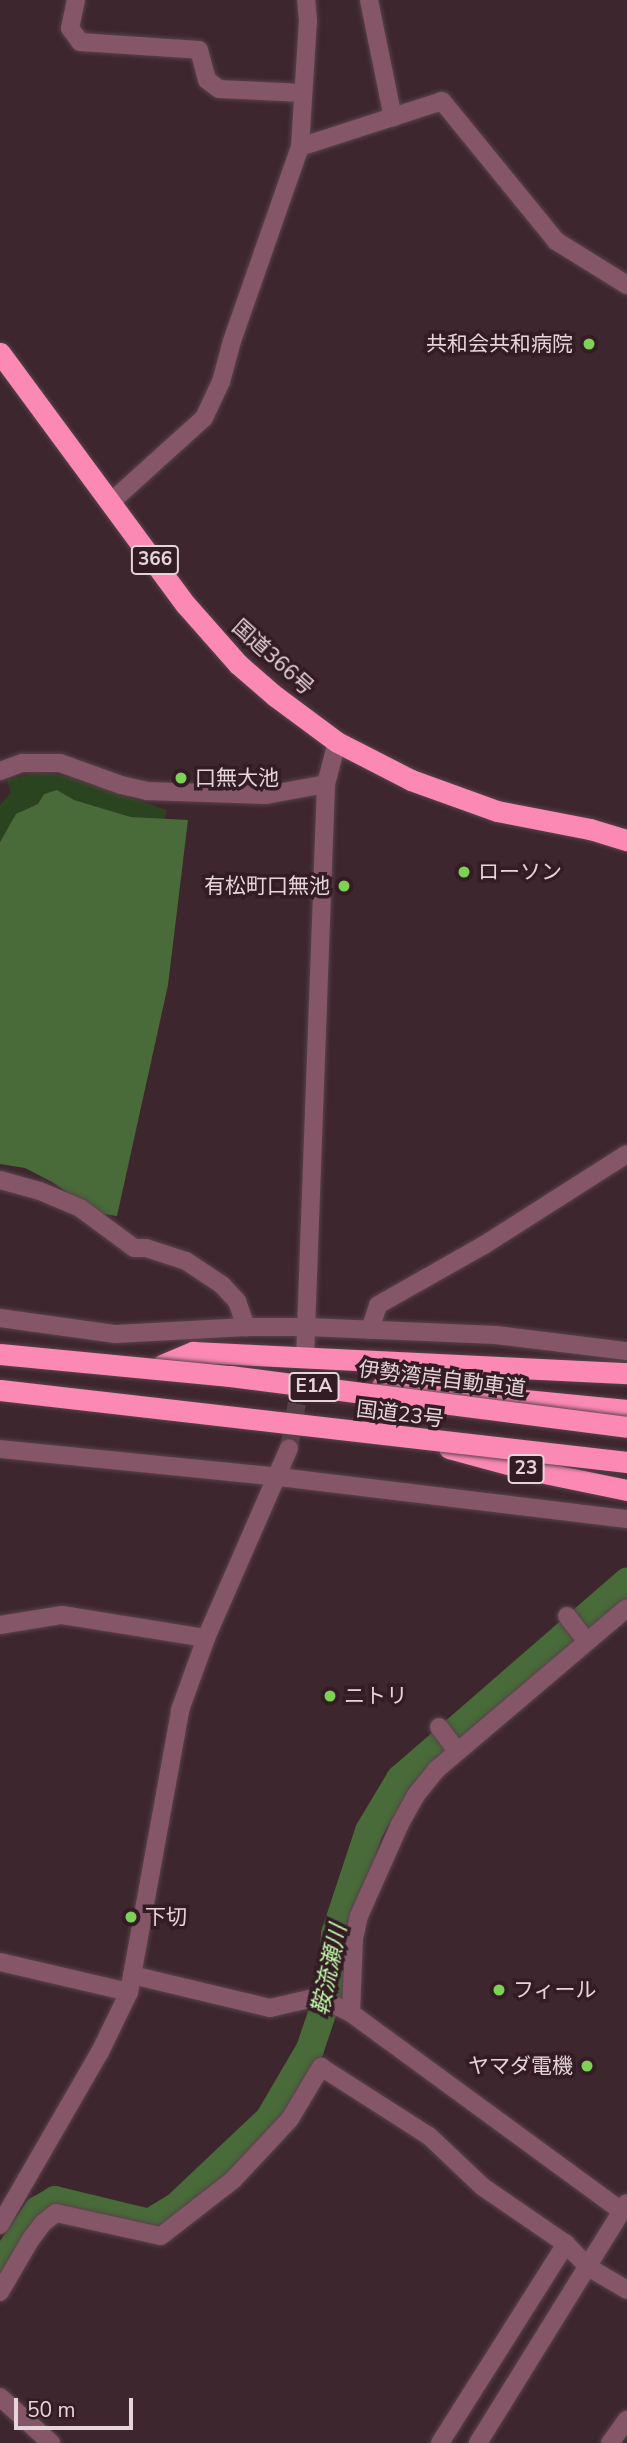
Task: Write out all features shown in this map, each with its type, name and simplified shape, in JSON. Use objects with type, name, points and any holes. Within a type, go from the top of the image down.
[{"type":"highway","name":"国道366号","points":[[0,353],[186,605],[238,664],[275,696],[337,742],[411,780],[497,811],[590,829],[627,840]]},
{"type":"highway","name":"国道23号","points":[[0,1349],[627,1410]]},
{"type":"highway","points":[[162,1365],[193,1352],[627,1373]]},
{"type":"highway","name":"伊勢湾岸自動車道","points":[[0,1354],[230,1376],[627,1427]]},
{"type":"highway","name":"国道23号","points":[[0,1392],[541,1456],[627,1462]]},
{"type":"highway","name":"E1A","points":[[0,1392],[627,1462]]},
{"type":"highway","name":"23","points":[[427,1442],[530,1470],[627,1490]]},
{"type":"street","points":[[76,0],[70,28],[79,42],[199,50],[207,80],[219,89],[303,93]]},
{"type":"street","points":[[111,502],[204,418],[221,382],[232,341],[300,147],[309,21],[306,0]]},
{"type":"street","points":[[369,0],[393,118]]},
{"type":"street","points":[[300,147],[442,101],[556,240],[627,285]]},
{"type":"street","points":[[305,1357],[326,784],[337,742]]},
{"type":"street","points":[[0,771],[22,763],[60,763],[146,791],[266,795],[326,784]]},
{"type":"street","points":[[370,1330],[378,1306],[495,1239],[627,1154]]},
{"type":"street","points":[[0,1180],[40,1191],[80,1208],[134,1248],[146,1248],[186,1261],[222,1284],[237,1301],[246,1327]]},
{"type":"street","points":[[0,1318],[116,1334],[246,1327],[307,1327],[496,1335],[627,1351]]},
{"type":"street","points":[[0,2225],[100,2052],[131,1983],[180,1710],[206,1638],[279,1477],[289,1448]]},
{"type":"street","points":[[0,1449],[279,1477],[627,1519]]},
{"type":"street","points":[[350,2013],[354,1939],[359,1916],[416,1795],[436,1769],[627,1608]]},
{"type":"street","points":[[0,1625],[62,1615],[206,1638]]},
{"type":"street","points":[[567,1616],[581,1634]]},
{"type":"street","points":[[439,1727],[452,1744]]},
{"type":"street","points":[[0,1962],[270,2008],[318,1997],[350,2013],[625,2207],[478,2443]]},
{"type":"street","points":[[0,2292],[31,2239],[43,2223],[56,2213],[161,2236],[233,2180],[290,2119],[321,2067],[429,2136],[484,2187],[566,2244],[588,2267],[627,2290]]},
{"type":"street","points":[[440,2443],[566,2244]]},
{"type":"street","points":[[0,2396],[51,2443]]},
{"type":"street","points":[[610,2443],[627,2420]]},
{"type":"shaded area","points":[[36,773],[66,776],[167,810],[164,820],[131,817],[74,800],[57,790],[44,794],[38,804],[17,814],[0,842],[0,805],[11,793],[7,780]]},
{"type":"shaded area","points":[[57,790],[74,800],[131,817],[188,820],[168,985],[117,1216],[97,1213],[52,1182],[25,1168],[0,1164],[0,842],[16,814],[38,804],[44,794]]},
{"type":"waterway","name":"鞍流瀬川","points":[[0,2266],[38,2210],[55,2200],[149,2223],[176,2207],[269,2119],[310,2049],[331,1987],[335,1934],[369,1831],[400,1779],[627,1582]]},
{"type":"tunnel","points":[[289,1448],[305,1357]]},
{"type":"place","name":"共和会共和病院","points":[[589,344]]},
{"type":"place","name":"口無大池","points":[[181,778]]},
{"type":"place","name":"ローソン","points":[[464,872]]},
{"type":"place","name":"有松町口無池","points":[[344,886]]},
{"type":"place","name":"ニトリ","points":[[330,1696]]},
{"type":"place","name":"下切","points":[[131,1917]]},
{"type":"place","name":"フィール","points":[[499,1990]]},
{"type":"place","name":"ヤマダ電機","points":[[587,2066]]}]
